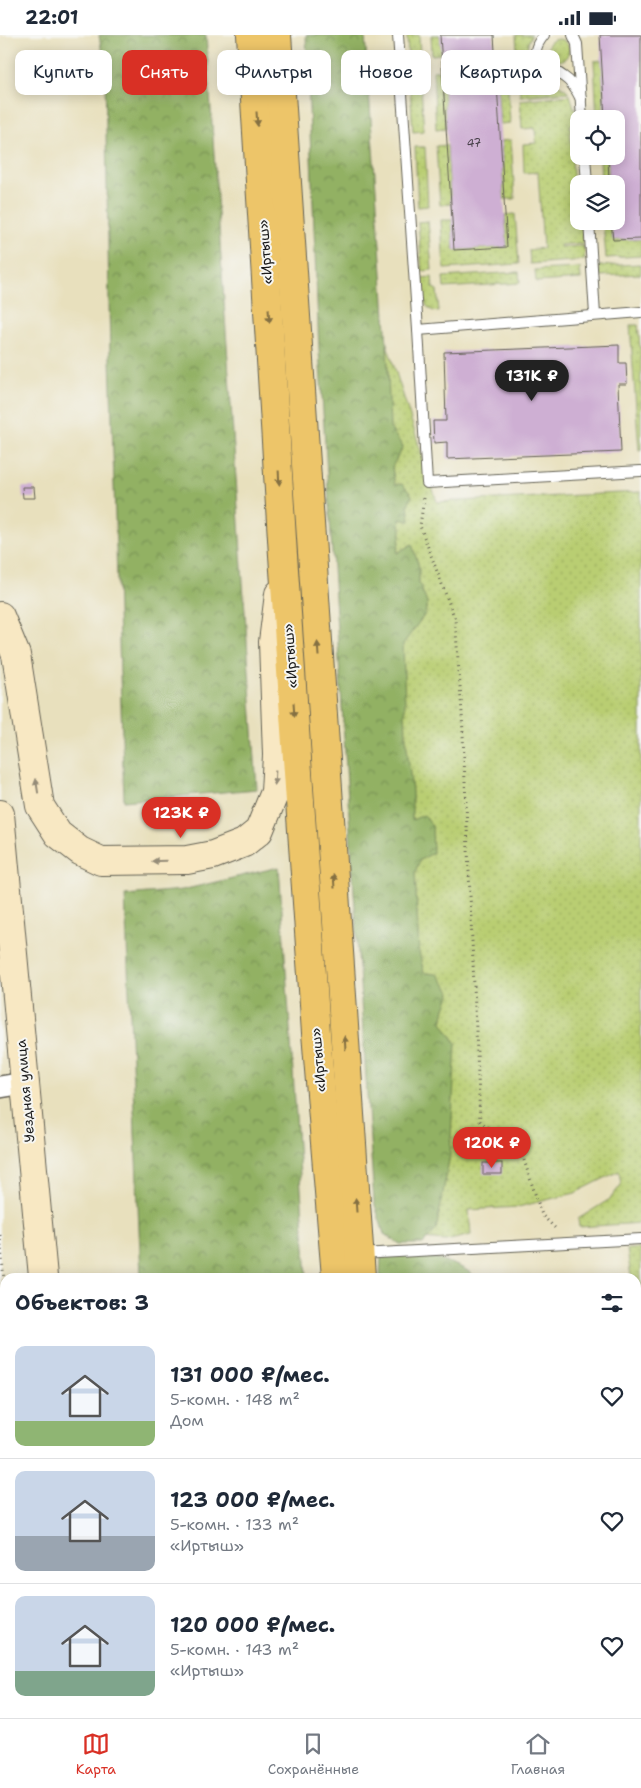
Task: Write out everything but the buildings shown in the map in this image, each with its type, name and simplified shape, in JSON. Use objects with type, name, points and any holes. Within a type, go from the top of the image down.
[{"type":"highway","name":"«Иртыш»","points":[[251,35],[283,555],[315,1023],[336,1273]]},
{"type":"highway","name":"«Иртыш»","points":[[277,35],[360,1266]]},
{"type":"street","points":[[0,616],[16,655],[40,806],[58,834],[80,851],[101,861],[187,860],[213,855],[244,843],[258,831],[275,792],[277,755],[273,642],[283,555]]},
{"type":"street","name":"Уездная улица","points":[[0,814],[12,1085],[42,1273]]},
{"type":"lane","points":[[398,35],[427,483],[641,471]]},
{"type":"lane","points":[[544,35],[538,43],[536,55],[540,64],[566,77],[576,89],[581,99]]},
{"type":"lane","points":[[573,35],[577,44],[582,110]]},
{"type":"lane","points":[[590,230],[596,315]]},
{"type":"lane","points":[[418,330],[641,312]]},
{"type":"lane","points":[[360,1266],[571,1244],[641,1239]]},
{"type":"path","points":[[427,483],[420,526],[455,619],[462,713],[480,1121],[522,1154],[542,1215],[571,1244]]},
{"type":"path","points":[[0,1235],[3,1273]]},
{"type":"green space","points":[[99,35],[206,35],[257,789],[124,801],[110,358],[105,95],[112,95],[112,50],[102,50]]},
{"type":"green space","points":[[306,35],[365,35],[366,50],[341,50],[341,95],[369,95],[387,344],[390,428],[403,447],[392,467],[395,485],[402,484],[412,495],[408,505],[410,521],[400,519],[401,531],[397,553],[412,544],[419,567],[419,583],[427,603],[425,614],[403,644],[406,738],[412,792],[412,820],[424,815],[432,826],[433,853],[420,860],[415,872],[419,952],[424,973],[437,974],[451,993],[442,1022],[456,1043],[450,1155],[436,1230],[423,1244],[400,1244],[384,1234],[374,1202],[319,350],[308,95],[331,95],[331,50],[307,50]]},
{"type":"green space","points":[[407,35],[419,35],[420,50],[408,50]]},
{"type":"green space","points":[[431,35],[440,35],[441,54],[432,55]]},
{"type":"green space","points":[[516,35],[532,35],[527,50],[517,50]]},
{"type":"green space","points":[[558,39],[566,42],[569,50],[566,58],[560,60],[560,50],[547,50],[550,42]]},
{"type":"green space","points":[[602,60],[605,110],[597,110],[594,61]]},
{"type":"green space","points":[[441,70],[441,95],[444,95],[446,128],[436,129],[433,71]]},
{"type":"green space","points":[[560,85],[563,87],[569,92],[560,93]]},
{"type":"green space","points":[[410,95],[422,95],[424,131],[413,132]]},
{"type":"green space","points":[[498,95],[509,95],[510,123],[500,124]]},
{"type":"green space","points":[[570,95],[575,110],[570,110],[570,165],[572,165],[573,175],[570,175],[570,230],[583,230],[584,243],[560,245],[560,247],[584,246],[585,260],[530,264],[529,250],[543,248],[538,172],[524,173],[523,144],[536,143],[535,128],[522,129],[520,100]]},
{"type":"green space","points":[[511,140],[515,199],[504,199],[501,141]]},
{"type":"green space","points":[[447,145],[451,204],[440,205],[436,146]]},
{"type":"green space","points":[[415,147],[425,147],[428,206],[418,207]]},
{"type":"green space","points":[[600,165],[608,165],[609,175],[601,175]]},
{"type":"green space","points":[[515,214],[519,264],[444,269],[441,220],[452,220],[454,250],[507,247],[505,215]]},
{"type":"green space","points":[[428,221],[432,270],[422,271],[418,222]]},
{"type":"green space","points":[[604,230],[612,230],[613,240],[641,239],[641,256],[606,258]]},
{"type":"green space","points":[[641,264],[641,274],[600,276],[599,266]]},
{"type":"green space","points":[[580,268],[581,279],[536,282],[535,270]]},
{"type":"green space","points":[[519,272],[520,283],[444,288],[443,277]]},
{"type":"green space","points":[[432,277],[433,288],[437,290],[439,312],[429,308],[423,295],[422,278]]},
{"type":"green space","points":[[630,325],[638,325],[641,357],[641,450],[639,450]]},
{"type":"green space","points":[[387,344],[437,502],[641,492],[641,1223],[579,1227],[578,1219],[610,1199],[621,1185],[619,1171],[575,1193],[518,1207],[469,1210],[471,1235],[446,1241],[411,1238]]},
{"type":"green space","points":[[279,867],[307,1273],[141,1273],[125,895],[182,890]]},
{"type":"green space","points":[[627,1249],[641,1249],[641,1273],[630,1273]]},
{"type":"green space","points":[[423,1255],[458,1266],[471,1273],[380,1273],[381,1256]]}]
